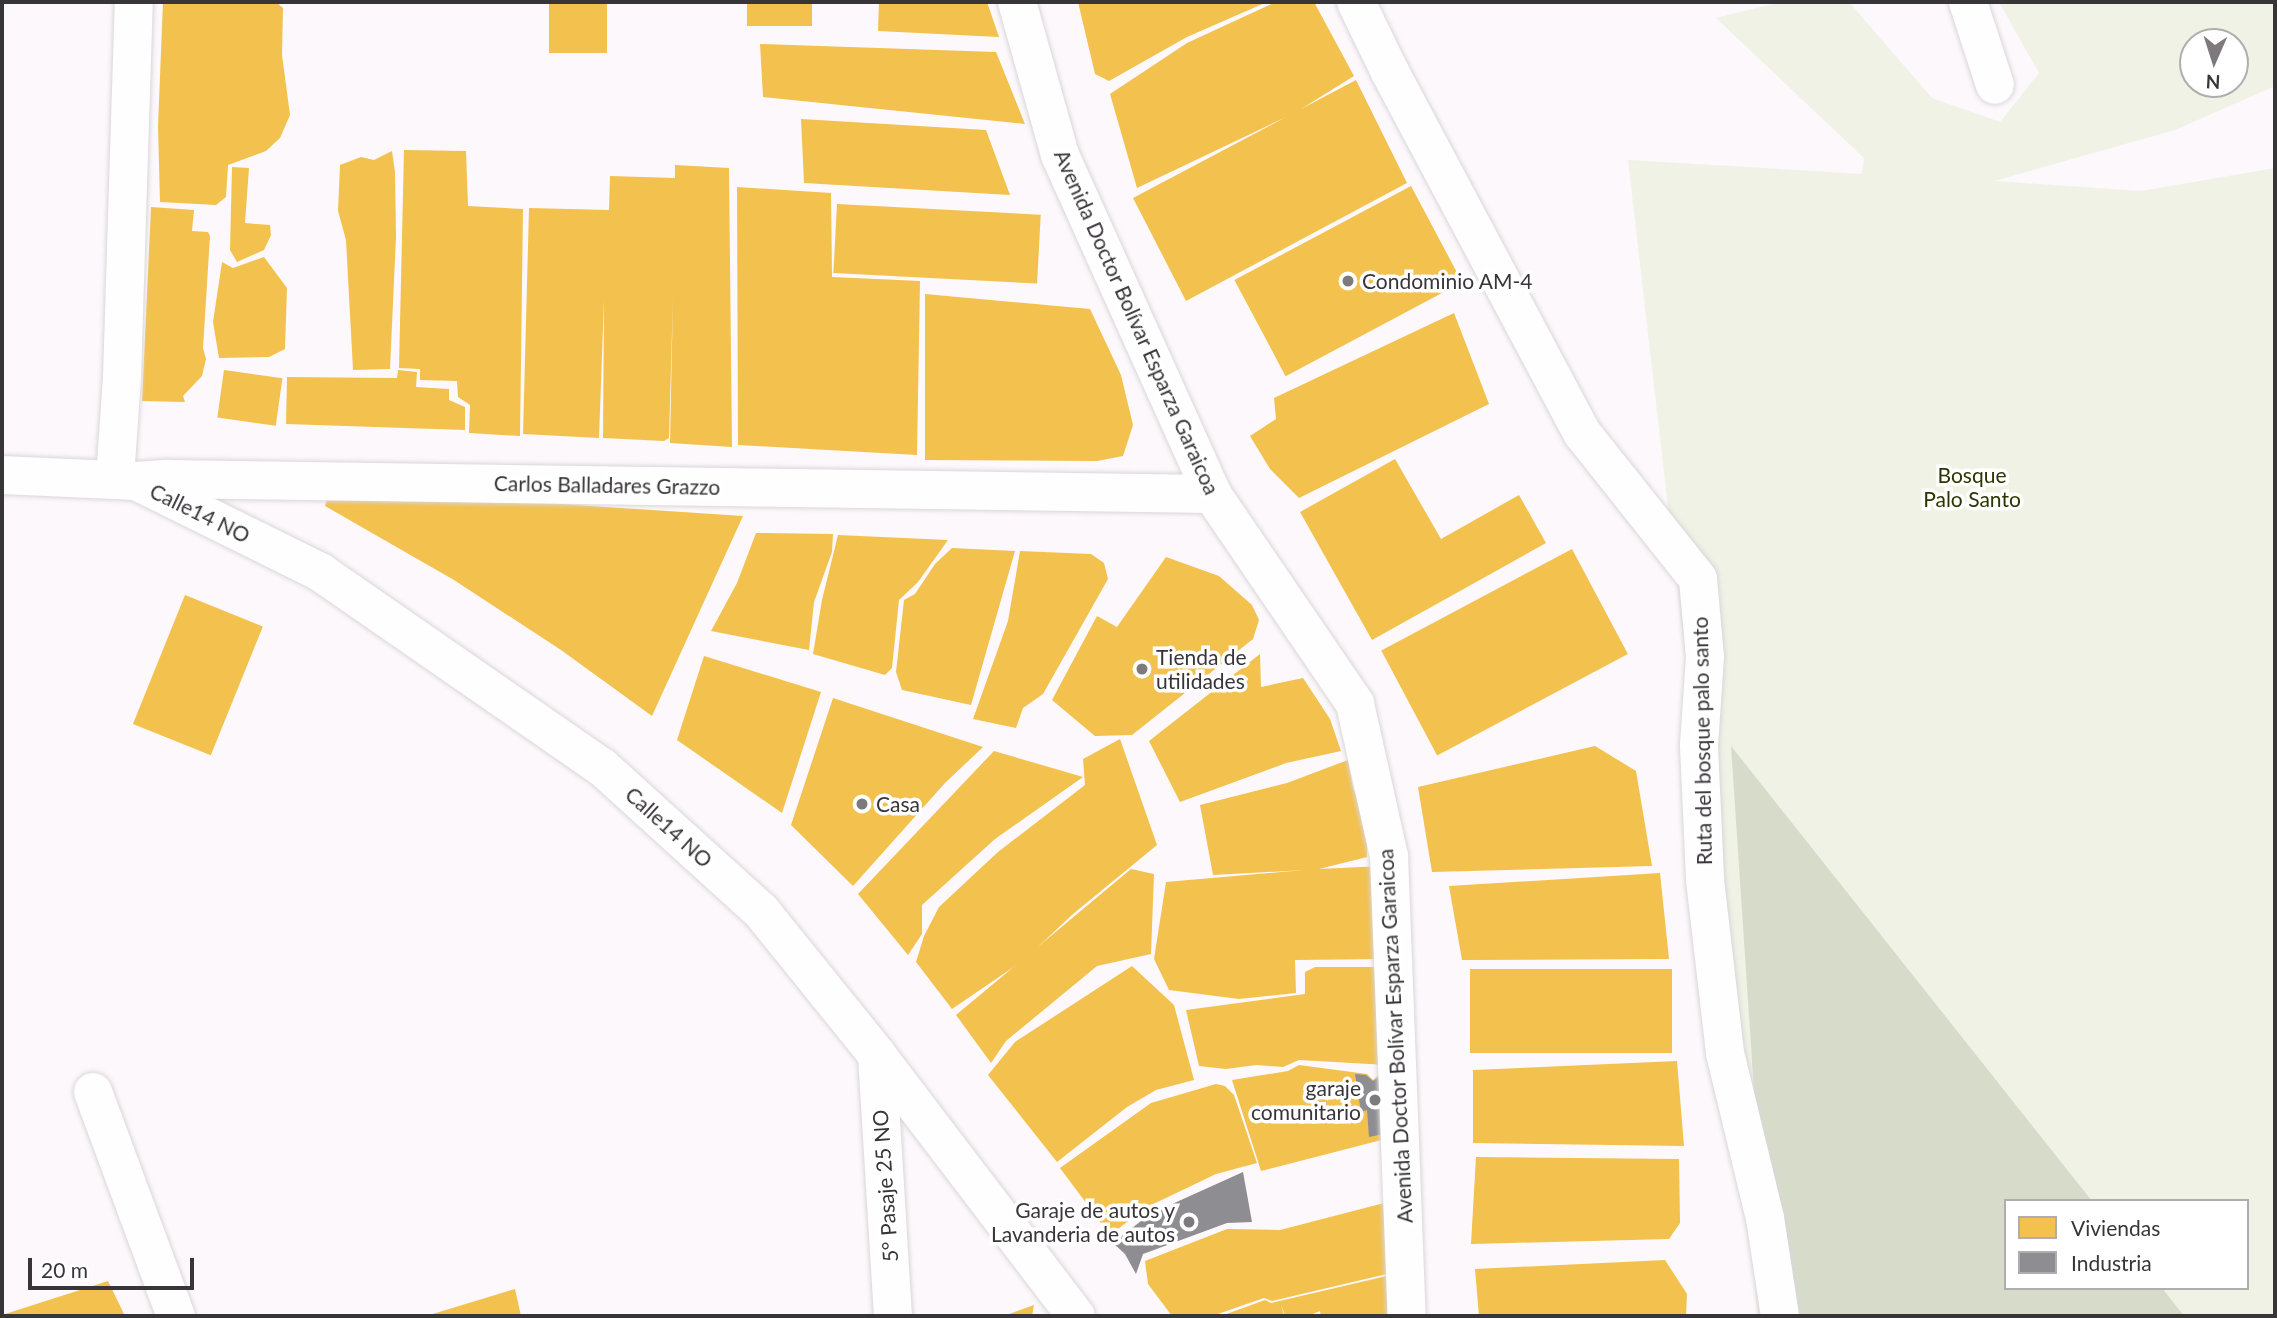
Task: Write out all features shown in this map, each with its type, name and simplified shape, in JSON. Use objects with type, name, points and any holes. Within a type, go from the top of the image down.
[{"type":"street","points":[[125,480],[122,377],[134,2]]},
{"type":"street","name":"Avenida Doctor Bolívar Esparza Garaicoa","points":[[1017,2],[1060,155],[1212,494],[1355,704],[1389,856],[1407,1316]]},
{"type":"street","name":"Ruta del bosque palo santo","points":[[1356,2],[1390,72],[1582,433],[1698,579],[1705,657],[1699,746],[1705,880],[1725,1053],[1765,1218],[1780,1316]]},
{"type":"street","points":[[1968,2],[1995,85]]},
{"type":"street","name":"Carlos Balladares Grazzo","points":[[2,475],[125,480],[168,478],[1212,494]]},
{"type":"street","name":"Calle14 NO","points":[[125,480],[320,572],[602,767],[761,911],[877,1055],[1076,1316]]},
{"type":"street","name":"5° Pasaje 25 NO","points":[[877,1055],[893,1316]]},
{"type":"street","points":[[93,1092],[176,1316]]},
{"type":"green space","name":"Bosque Palo Santo","points":[[1781,2],[1849,2],[1932,98],[2000,122],[2039,73],[1999,2],[2275,2],[2275,86],[2249,97],[2249,28],[2179,28],[2179,98],[2248,98],[2175,130],[1994,181],[2141,191],[2275,168],[2275,1316],[1757,1316],[1749,1210],[1628,160],[1862,174],[1864,158],[1716,18]]},
{"type":"green space","points":[[1731,746],[2090,1199],[2004,1199],[2004,1290],[2164,1290],[2184,1316],[1769,1316]]},
{"type":"building: Viviendas","points":[[163,2],[276,2],[283,8],[282,55],[290,115],[280,138],[266,151],[228,165],[226,197],[216,205],[160,202],[158,126]]},
{"type":"building: Viviendas","points":[[549,2],[607,2],[607,53],[549,53]]},
{"type":"building: Viviendas","points":[[747,2],[812,2],[812,26],[747,26]]},
{"type":"building: Viviendas","points":[[879,2],[987,2],[999,37],[878,31]]},
{"type":"building: Viviendas","points":[[1078,2],[1267,2],[1187,37],[1109,81],[1095,74]]},
{"type":"building: Viviendas","points":[[1276,2],[1314,2],[1354,76],[1301,109],[1356,80],[1407,183],[1186,301],[1133,198],[1286,117],[1137,188],[1110,94],[1187,43]]},
{"type":"building: Viviendas","points":[[760,44],[996,52],[1025,124],[763,97]]},
{"type":"building: Viviendas","points":[[801,119],[986,130],[1010,195],[804,183]]},
{"type":"building: Viviendas","points":[[404,150],[466,151],[468,206],[523,209],[520,436],[469,433],[470,405],[458,397],[457,381],[420,380],[420,369],[399,368]]},
{"type":"building: Viviendas","points":[[392,151],[396,237],[390,369],[353,370],[346,240],[338,211],[340,165],[361,157],[374,160]]},
{"type":"building: Viviendas","points":[[675,165],[729,168],[732,447],[670,443],[673,296],[669,438],[664,441],[603,438],[604,300],[599,438],[523,434],[529,208],[609,210],[610,176],[675,178]]},
{"type":"building: Viviendas","points":[[232,167],[249,168],[245,223],[270,225],[271,235],[264,250],[237,262],[230,250]]},
{"type":"building: Viviendas","name":"Condominio AM-4","points":[[1411,186],[1462,282],[1286,376],[1234,280]]},
{"type":"building: Viviendas","points":[[737,187],[831,193],[832,277],[920,281],[917,455],[738,445]]},
{"type":"building: Viviendas","points":[[837,204],[1041,215],[1037,284],[833,273]]},
{"type":"building: Viviendas","points":[[151,207],[194,210],[192,231],[208,232],[210,236],[203,348],[206,359],[202,376],[183,396],[185,402],[142,401]]},
{"type":"building: Viviendas","points":[[264,257],[287,288],[285,349],[269,357],[219,358],[213,322],[222,262],[233,268]]},
{"type":"building: Viviendas","points":[[925,294],[1090,309],[1121,375],[1133,425],[1123,456],[1097,461],[925,460]]},
{"type":"building: Viviendas","points":[[1454,313],[1489,404],[1299,498],[1270,469],[1250,436],[1276,419],[1274,398]]},
{"type":"building: Viviendas","points":[[224,370],[282,378],[276,426],[217,418]]},
{"type":"building: Viviendas","points":[[398,370],[417,372],[416,387],[449,389],[449,400],[465,407],[465,430],[286,424],[287,377],[397,378]]},
{"type":"building: Viviendas","points":[[1395,459],[1441,539],[1519,495],[1546,543],[1372,640],[1300,512]]},
{"type":"building: Viviendas","points":[[331,485],[743,516],[652,716],[561,650],[454,580],[325,506]]},
{"type":"building: Viviendas","points":[[756,533],[833,534],[832,552],[814,602],[809,650],[711,631],[737,583]]},
{"type":"building: Viviendas","points":[[838,535],[948,540],[918,582],[899,600],[892,668],[885,675],[813,654],[822,600]]},
{"type":"building: Viviendas","points":[[952,548],[1015,551],[971,705],[902,690],[896,672],[904,600],[915,594],[935,564]]},
{"type":"building: Viviendas","points":[[1572,549],[1628,654],[1437,755],[1381,650]]},
{"type":"building: Viviendas","points":[[1020,551],[1091,554],[1104,563],[1108,579],[1043,694],[1023,708],[1016,728],[973,719],[1008,621]]},
{"type":"building: Viviendas","name":"Tienda de utilidades","points":[[1166,557],[1219,576],[1252,605],[1259,620],[1253,639],[1132,735],[1095,736],[1052,700],[1097,616],[1117,627]]},
{"type":"building: Viviendas","points":[[185,595],[263,626],[211,755],[133,724]]},
{"type":"building: Viviendas","points":[[1260,654],[1261,687],[1303,678],[1330,719],[1341,751],[1286,763],[1180,802],[1149,741]]},
{"type":"building: Viviendas","points":[[704,656],[821,692],[782,813],[677,740]]},
{"type":"building: Viviendas","name":"Casa","points":[[833,698],[983,747],[945,783],[853,886],[791,825]]},
{"type":"building: Viviendas","points":[[1120,739],[1157,845],[1073,914],[1024,960],[952,1009],[916,962],[924,936],[939,907],[998,852],[1085,785],[1083,759]]},
{"type":"building: Viviendas","points":[[1595,746],[1636,771],[1652,866],[1432,872],[1418,787]]},
{"type":"building: Viviendas","points":[[994,751],[1083,777],[995,839],[922,905],[922,934],[908,955],[858,894]]},
{"type":"building: Viviendas","points":[[1348,760],[1353,788],[1367,819],[1367,857],[1319,869],[1382,866],[1386,959],[1295,960],[1296,993],[1239,999],[1169,990],[1154,959],[1166,882],[1305,870],[1213,875],[1200,805],[1287,783]]},
{"type":"building: Viviendas","points":[[1131,869],[1154,874],[1151,954],[1097,966],[1006,1041],[991,1063],[956,1015]]},
{"type":"building: Viviendas","points":[[1660,873],[1669,959],[1462,960],[1449,886]]},
{"type":"building: Viviendas","points":[[1132,966],[1174,1005],[1194,1080],[1156,1090],[1127,1107],[1057,1162],[988,1075],[1015,1042]]},
{"type":"building: Viviendas","points":[[1315,967],[1383,967],[1387,1065],[1299,1060],[1283,1067],[1256,1065],[1226,1069],[1199,1066],[1186,1010],[1305,994],[1305,972]]},
{"type":"building: Viviendas","points":[[1470,969],[1672,969],[1672,1053],[1470,1053]]},
{"type":"building: Viviendas","points":[[1677,1061],[1684,1146],[1473,1143],[1473,1070]]},
{"type":"building: Viviendas","points":[[1299,1065],[1367,1074],[1373,1080],[1382,1072],[1393,1137],[1261,1171],[1232,1080],[1288,1071]]},
{"type":"building: Viviendas","points":[[1216,1084],[1225,1086],[1234,1095],[1257,1163],[1216,1174],[1147,1207],[1110,1235],[1060,1168],[1151,1103]]},
{"type":"building: Viviendas","points":[[1476,1157],[1679,1159],[1680,1223],[1669,1239],[1471,1244]]},
{"type":"building: Viviendas","points":[[1388,1202],[1391,1273],[1272,1301],[1264,1298],[1212,1316],[1172,1316],[1148,1284],[1145,1261],[1227,1229],[1280,1230]]},
{"type":"building: Viviendas","points":[[1665,1260],[1687,1294],[1686,1316],[1479,1316],[1475,1269]]},
{"type":"building: Viviendas","points":[[1391,1275],[1392,1316],[1321,1316],[1320,1311],[1308,1316],[1285,1316],[1281,1304],[1284,1316],[1221,1316],[1265,1300],[1271,1303]]},
{"type":"building: Viviendas","points":[[108,1281],[125,1316],[2,1316],[2,1315]]},
{"type":"building: Viviendas","points":[[515,1289],[521,1316],[426,1316]]},
{"type":"building: Viviendas","points":[[1034,1305],[1032,1316],[1004,1316]]},
{"type":"building: Industria","name":"garaje comunitario","points":[[1355,1074],[1366,1075],[1373,1081],[1382,1075],[1389,1133],[1369,1137],[1367,1110],[1361,1112]]},
{"type":"building: Industria","name":"Garaje de autos y Lavanderia de autos","points":[[1243,1172],[1252,1222],[1227,1223],[1143,1254],[1136,1274],[1125,1254],[1113,1243],[1150,1214]]},
{"type":"place","name":"Condominio AM-4","points":[[1348,281]]},
{"type":"place","name":"Tienda de utilidades","points":[[1142,669]]},
{"type":"place","name":"Casa","points":[[862,804]]},
{"type":"place","name":"garaje comunitario","points":[[1375,1100]]},
{"type":"place","name":"Garaje de autos y Lavanderia de autos","points":[[1189,1222]]}]
